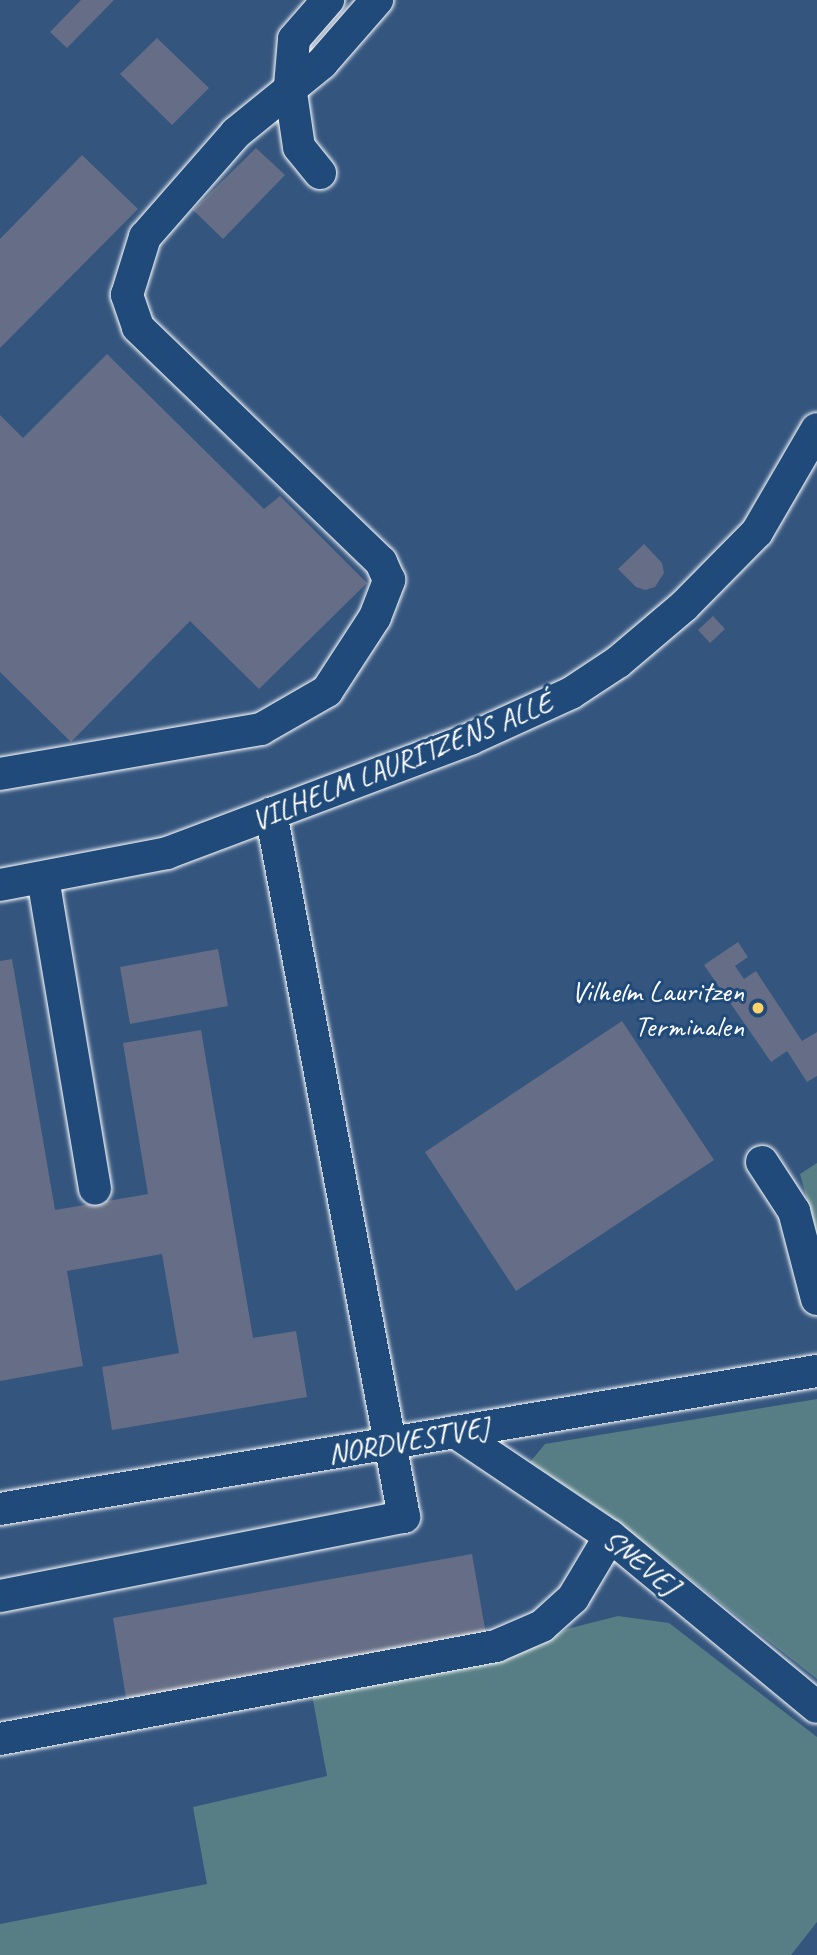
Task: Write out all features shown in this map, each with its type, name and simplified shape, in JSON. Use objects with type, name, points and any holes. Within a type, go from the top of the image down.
[{"type":"lane","points":[[320,173],[299,147],[289,86],[294,39],[328,0]]},
{"type":"lane","points":[[0,774],[261,729],[327,691],[375,617],[389,580],[381,562],[138,327],[127,295],[145,237],[236,134],[289,86],[322,63],[377,0]]},
{"type":"lane","name":"VILHELM LAURITZENS ALLÉ","points":[[0,885],[167,853],[470,739],[571,693],[618,662],[684,606],[757,532],[811,440]]},
{"type":"lane","points":[[0,1595],[404,1517],[271,813]]},
{"type":"lane","points":[[43,878],[95,1189]]},
{"type":"lane","points":[[762,1162],[794,1211],[817,1299]]},
{"type":"lane","name":"NORDVESTVEJ","points":[[0,1509],[817,1371]]},
{"type":"lane","name":"SNEVEJ","points":[[455,1432],[610,1536],[817,1707]]},
{"type":"lane","points":[[0,1739],[496,1646],[542,1626],[573,1598],[610,1536]]},
{"type":"shaded area","points":[[0,0],[817,0],[817,1955],[0,1955]]},
{"type":"green space","points":[[817,1163],[817,1236],[800,1174]]},
{"type":"green space","points":[[817,1399],[817,1679],[609,1515],[530,1462],[545,1444]]},
{"type":"green space","points":[[618,1616],[669,1623],[817,1737],[817,1922],[791,1955],[0,1955],[0,1924],[207,1884],[193,1807],[327,1776],[312,1695],[541,1645],[567,1629]]},
{"type":"building","points":[[81,0],[114,0],[67,48],[50,32]]},
{"type":"building","points":[[157,38],[209,88],[172,125],[120,74]]},
{"type":"building","points":[[256,148],[285,175],[223,239],[193,210]]},
{"type":"building","points":[[82,155],[138,209],[0,348],[0,239]]},
{"type":"building","points":[[107,354],[264,509],[280,496],[367,583],[259,689],[190,621],[71,742],[0,672],[0,415],[23,438]]},
{"type":"building","points":[[644,544],[662,563],[664,573],[655,587],[645,590],[636,587],[618,569]]},
{"type":"building","points":[[713,616],[725,629],[710,643],[698,630]]},
{"type":"building","name":"Vilhelm Lauritzen Terminalen","points":[[738,942],[748,957],[735,966],[744,979],[756,971],[802,1041],[817,1032],[817,1076],[807,1082],[787,1051],[771,1062],[704,965]]},
{"type":"building","points":[[218,949],[228,1006],[130,1024],[120,967]]},
{"type":"building","points":[[12,959],[55,1210],[148,1194],[123,1043],[201,1030],[253,1338],[296,1331],[307,1397],[112,1430],[102,1367],[179,1353],[162,1254],[67,1271],[83,1366],[0,1381],[0,961]]},
{"type":"building","points":[[622,1021],[714,1160],[516,1291],[425,1152]]},
{"type":"building","points":[[472,1554],[487,1640],[127,1704],[113,1618]]},
{"type":"place","name":"Vilhelm Lauritzen Terminalen","points":[[758,1008]]}]
